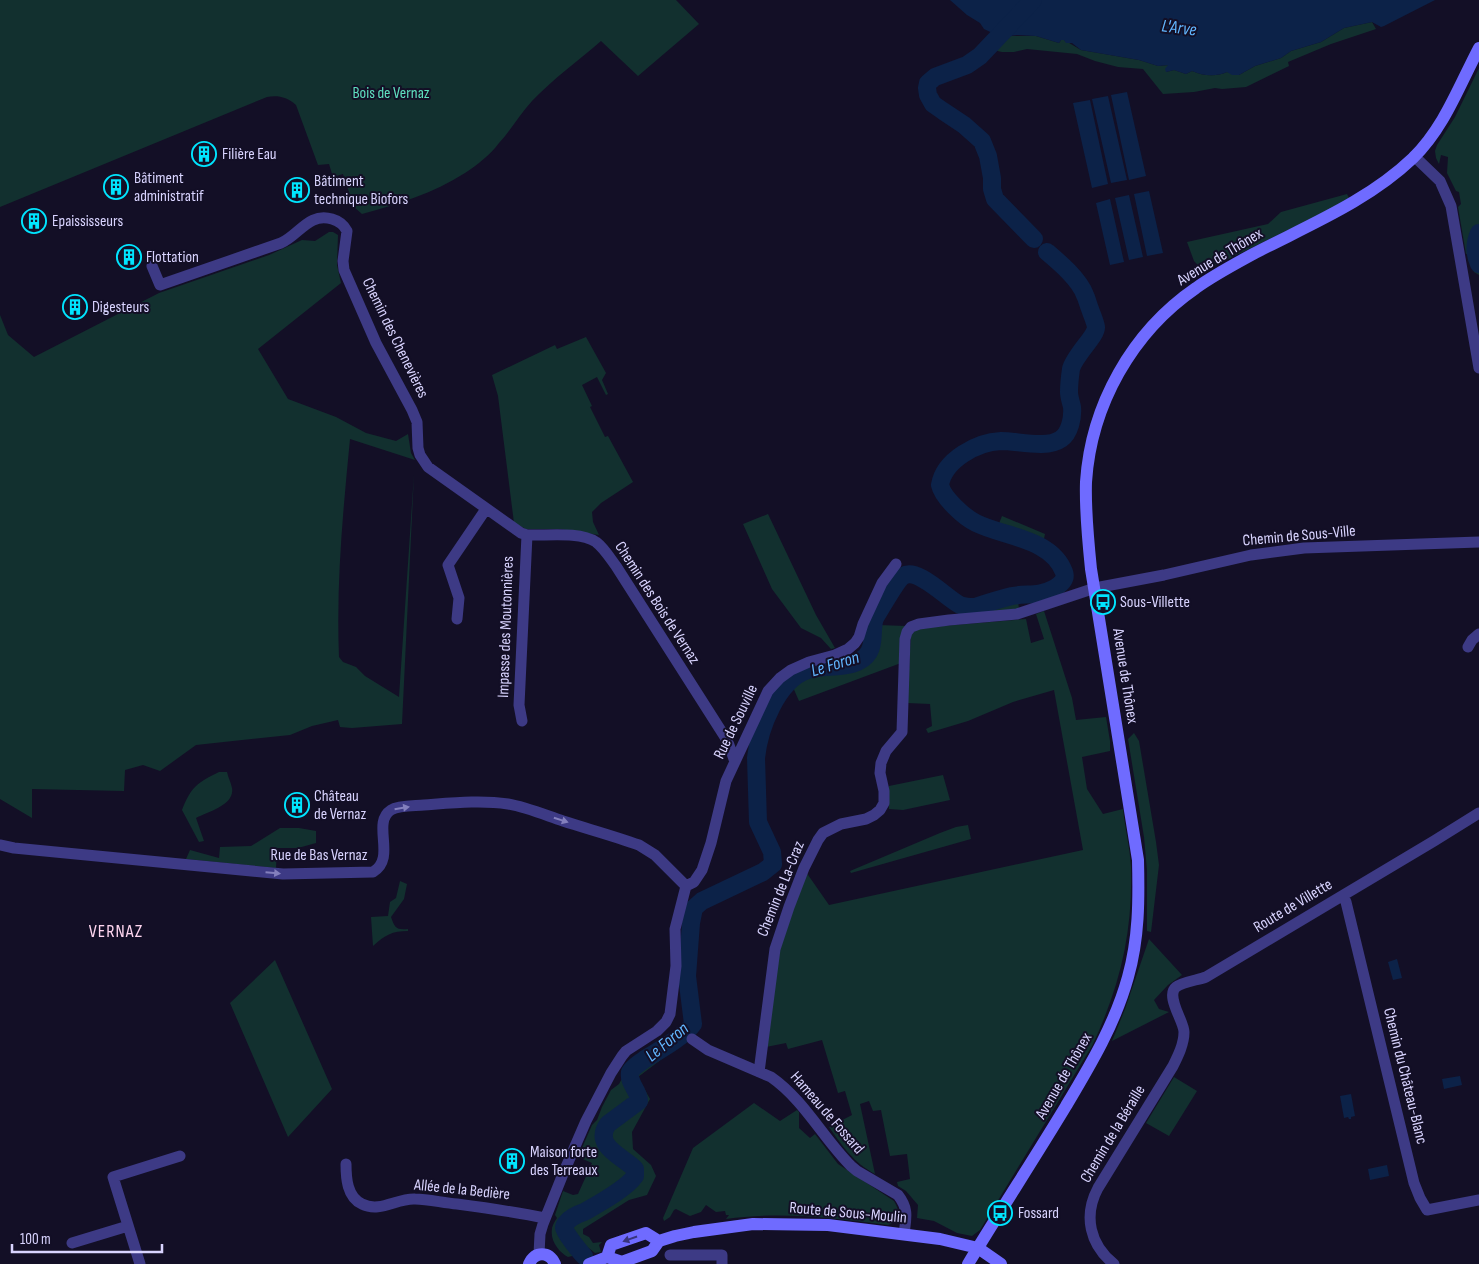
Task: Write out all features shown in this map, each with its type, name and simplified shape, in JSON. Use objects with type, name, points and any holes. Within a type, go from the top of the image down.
[{"type":"main road","name":"Avenue de Thônex","points":[[968,1264],[1042,1146],[1103,1042],[1128,977],[1134,950],[1138,925],[1138,860],[1088,547],[1087,473],[1091,447],[1100,413],[1107,396],[1123,365],[1140,341],[1161,317],[1196,288],[1254,254],[1357,199],[1390,177],[1414,156],[1444,116],[1479,48]]},
{"type":"main road","name":"Route de Sous-Moulin","points":[[589,1264],[607,1257],[622,1262],[652,1251],[658,1241],[694,1232],[753,1224],[828,1225],[940,1239],[978,1248],[1001,1264]]},
{"type":"main road","name":"Route de Sous-Moulin","points":[[607,1257],[611,1245],[646,1233],[658,1241]]},
{"type":"main road","points":[[529,1264],[539,1254],[545,1254],[550,1257],[555,1264]]},
{"type":"street","points":[[1414,156],[1440,181],[1451,206],[1479,368]]},
{"type":"street","name":"Chemin des Chenevières","points":[[152,266],[160,285],[281,243],[291,238],[312,220],[328,218],[343,224],[347,234],[343,261],[344,270],[376,343],[417,422],[418,448]]},
{"type":"street","name":"Chemin des Bois de Vernaz","points":[[418,448],[424,461],[433,472],[518,532],[526,535],[580,536],[592,540],[603,549],[616,566],[725,737],[735,762]]},
{"type":"street","points":[[457,619],[459,598],[448,565],[486,509]]},
{"type":"street","name":"Impasse des Moutonnières","points":[[522,721],[519,705],[526,535]]},
{"type":"street","name":"Chemin de Sous-Ville","points":[[1094,588],[1164,575],[1272,551],[1304,548],[1479,542]]},
{"type":"street","name":"Rue de Souville","points":[[686,886],[696,879],[704,864],[711,844],[724,786],[768,690],[790,670],[841,652],[855,643],[882,583],[896,564]]},
{"type":"street","name":"Chemin de La-Craz","points":[[759,1072],[775,949],[804,868],[823,833],[841,824],[858,821],[874,815],[884,803],[885,796],[880,773],[881,763],[886,752],[902,732],[907,632],[911,627],[919,624],[1018,614],[1094,588]]},
{"type":"street","points":[[1468,647],[1479,634]]},
{"type":"street","name":"Rue de Bas Vernaz","points":[[0,845],[14,848],[292,874],[373,872],[379,868],[383,860],[383,823],[385,816],[390,810],[451,803],[498,803],[522,808],[639,845],[656,856],[686,886]]},
{"type":"street","name":"Route de Villette","points":[[1181,1048],[1184,1034],[1183,1026],[1173,1001],[1172,992],[1174,989],[1180,985],[1206,977],[1479,813]]},
{"type":"street","points":[[539,1254],[540,1234],[545,1218],[586,1121],[617,1062],[626,1052],[657,1031],[668,1018],[676,966],[675,929],[686,886]]},
{"type":"street","name":"Chemin du Château-Blanc","points":[[1343,896],[1414,1183],[1420,1198],[1427,1210],[1479,1200]]},
{"type":"street","name":"Hameau de Fossard","points":[[692,1039],[708,1050],[777,1081],[795,1098],[851,1166],[898,1195],[906,1209],[904,1234]]},
{"type":"street","name":"Chemin de la Béraille","points":[[1114,1264],[1100,1250],[1092,1234],[1090,1221],[1092,1201],[1173,1066],[1181,1048]]},
{"type":"street","points":[[140,1264],[113,1178],[180,1156]]},
{"type":"street","name":"Allée de la Bedière","points":[[346,1164],[347,1181],[350,1191],[357,1201],[367,1206],[380,1207],[415,1199],[502,1210],[545,1218]]},
{"type":"street","points":[[72,1243],[128,1226]]},
{"type":"street","points":[[670,1255],[722,1255],[722,1264]]},
{"type":"green space","name":"Bois de Vernaz","points":[[0,0],[676,0],[699,24],[638,76],[601,41],[540,93],[508,133],[474,167],[428,192],[362,214],[354,207],[343,174],[333,177],[329,164],[318,165],[296,105],[286,98],[275,96],[267,97],[0,207]]},
{"type":"green space","points":[[1372,22],[1376,29],[1331,44],[1288,62],[1289,66],[1246,87],[1215,88],[1194,92],[1163,94],[1143,69],[1118,67],[1077,54],[1027,49],[1014,52],[993,50],[1001,37],[1036,36],[1059,43],[1061,40],[1064,40],[1081,50],[1139,60],[1158,66],[1169,65],[1166,72],[1174,70],[1186,74],[1192,71],[1201,74],[1218,75],[1227,72],[1239,75],[1255,66],[1281,58],[1291,51],[1321,42],[1344,28]]},
{"type":"green space","points":[[1479,68],[1479,275],[1474,272],[1471,254],[1466,254],[1458,207],[1461,204],[1459,192],[1456,191],[1447,173],[1448,157],[1441,155],[1439,164],[1435,151],[1455,117]]},
{"type":"green space","points":[[1347,194],[1349,198],[1323,213],[1212,267],[1201,268],[1194,261],[1187,242],[1268,224],[1281,212]]},
{"type":"green space","points":[[329,232],[338,235],[337,265],[341,283],[258,349],[288,399],[336,417],[366,433],[396,441],[408,434],[411,453],[415,460],[350,439],[338,602],[339,657],[343,662],[356,667],[365,676],[399,697],[414,474],[402,724],[352,728],[340,727],[338,720],[312,726],[290,735],[196,745],[160,771],[143,765],[125,770],[124,791],[32,789],[32,818],[0,799],[0,315],[8,335],[34,357],[159,293],[269,255],[302,240],[315,241]]},
{"type":"green space","points":[[586,337],[606,373],[602,380],[608,394],[606,395],[597,377],[582,385],[592,406],[590,407],[605,437],[608,436],[633,482],[601,503],[592,512],[593,522],[599,535],[560,529],[526,529],[514,523],[498,396],[492,375],[555,345],[557,349]]},
{"type":"green space","points":[[768,514],[816,615],[835,648],[831,649],[821,638],[801,628],[772,589],[743,524]]},
{"type":"green space","points":[[1002,516],[1045,534],[1042,548],[996,531]]},
{"type":"green space","points":[[1018,599],[1019,611],[968,616],[967,610]]},
{"type":"green space","points":[[1044,611],[1072,698],[1076,720],[1106,717],[1110,751],[1082,757],[1087,789],[1103,814],[1123,809],[1131,867],[1130,914],[1123,959],[1117,981],[1092,1046],[980,1230],[972,1236],[957,1233],[934,1221],[917,1218],[918,1205],[906,1191],[898,1186],[897,1182],[910,1179],[907,1154],[890,1156],[881,1110],[873,1111],[869,1101],[860,1104],[875,1174],[854,1159],[839,1141],[829,1127],[852,1115],[845,1091],[838,1093],[822,1040],[788,1049],[786,1043],[766,1047],[780,949],[806,872],[829,905],[1083,850],[1054,690],[1013,702],[968,721],[928,733],[926,729],[932,726],[930,704],[907,703],[911,634],[918,628],[1026,619],[1031,643],[1044,639],[1036,614]]},
{"type":"green space","points":[[878,625],[906,626],[901,663],[799,701],[792,685],[805,676],[859,666],[867,661],[876,645]]},
{"type":"green space","points":[[1134,733],[1139,741],[1159,865],[1151,932],[1147,931],[1147,870],[1144,837],[1128,739]]},
{"type":"green space","points":[[219,772],[227,772],[232,794],[220,807],[196,818],[204,841],[199,842],[182,810],[188,796],[196,786]]},
{"type":"green space","points":[[943,775],[950,800],[903,810],[889,809],[889,786]]},
{"type":"green space","points":[[968,825],[971,839],[851,873],[850,871],[940,833]]},
{"type":"green space","points":[[280,828],[299,828],[316,831],[316,843],[298,848],[277,848],[276,868],[186,859],[190,850],[219,858],[220,847],[251,846]]},
{"type":"green space","points":[[400,881],[407,884],[404,899],[391,917],[396,927],[408,929],[408,931],[389,934],[373,946],[371,917],[388,916],[390,902],[396,898]]},
{"type":"green space","points":[[1149,939],[1182,975],[1168,985],[1154,1000],[1159,1009],[1169,1012],[1112,1041],[1125,1009]]},
{"type":"green space","points":[[275,960],[332,1089],[288,1137],[230,1003]]},
{"type":"green space","points":[[685,1037],[682,1044],[638,1077],[650,1099],[632,1132],[633,1149],[651,1165],[656,1176],[647,1195],[629,1200],[583,1229],[583,1234],[589,1237],[593,1243],[602,1242],[599,1245],[601,1252],[595,1253],[572,1235],[572,1223],[626,1191],[640,1174],[639,1166],[618,1149],[610,1138],[617,1126],[639,1111],[647,1099],[636,1078],[637,1070]]},
{"type":"green space","points":[[625,1073],[634,1098],[609,1118],[602,1126],[598,1135],[603,1149],[624,1165],[631,1177],[615,1190],[579,1210],[562,1223],[559,1232],[576,1255],[568,1257],[558,1249],[552,1238],[552,1228],[557,1218],[555,1215],[563,1191],[573,1195],[578,1194],[592,1163],[578,1157],[592,1125],[597,1120],[611,1090],[619,1084]]},
{"type":"green space","points":[[1174,1077],[1197,1091],[1169,1136],[1146,1123]]},
{"type":"green space","points":[[754,1103],[780,1121],[797,1110],[799,1112],[799,1128],[810,1138],[815,1134],[838,1164],[894,1201],[898,1212],[895,1221],[888,1225],[828,1218],[787,1216],[726,1219],[729,1215],[726,1215],[725,1211],[716,1212],[706,1205],[701,1212],[690,1216],[676,1209],[664,1221],[663,1218],[693,1148]]},
{"type":"water","name":"L'Arve","points":[[950,0],[1435,0],[1381,27],[1372,22],[1344,28],[1321,42],[1291,51],[1281,58],[1255,66],[1239,75],[1232,75],[1227,72],[1210,75],[1192,71],[1186,74],[1174,70],[1166,72],[1165,69],[1168,65],[1158,66],[1139,60],[1081,50],[1072,43],[1066,43],[1064,40],[1061,40],[1059,43],[1036,36],[1017,35],[1001,37],[984,29],[980,23],[967,15]]},
{"type":"water","points":[[1127,92],[1146,176],[1129,180],[1111,95]]},
{"type":"water","points":[[1108,96],[1127,180],[1111,183],[1092,99]]},
{"type":"water","points":[[1090,100],[1108,184],[1092,188],[1073,103]]},
{"type":"water","points":[[1149,191],[1163,253],[1147,256],[1134,194]]},
{"type":"water","points":[[1129,195],[1143,257],[1129,260],[1115,198]]},
{"type":"water","points":[[1110,199],[1124,262],[1110,265],[1096,203]]},
{"type":"water","points":[[1397,959],[1402,978],[1393,980],[1388,962]]},
{"type":"water","points":[[1460,1076],[1462,1085],[1444,1089],[1442,1079]]},
{"type":"water","points":[[1351,1094],[1355,1116],[1349,1119],[1348,1117],[1344,1118],[1340,1096]]},
{"type":"water","points":[[1387,1165],[1389,1176],[1370,1180],[1368,1169]]},
{"type":"waterway","name":"Le Foron","points":[[1033,0],[980,56],[967,65],[935,77],[928,83],[927,88],[928,95],[933,104],[964,125],[982,141],[988,156],[995,199],[1034,239]]},
{"type":"waterway","points":[[1479,233],[1475,248],[1479,264]]},
{"type":"waterway","name":"Le Foron","points":[[584,1256],[567,1234],[564,1228],[565,1224],[573,1217],[619,1191],[635,1176],[635,1169],[611,1150],[604,1139],[604,1132],[608,1124],[639,1101],[630,1072],[635,1066],[678,1038],[693,1024],[687,976],[694,908],[702,901],[763,872],[773,864],[772,852],[758,822],[756,758],[761,733],[779,695],[797,675],[808,670],[841,666],[864,658],[871,648],[875,618],[903,576],[909,574],[924,579],[954,601],[966,607],[975,607],[1012,596],[1042,593],[1056,587],[1064,580],[1064,572],[1058,561],[1049,552],[1026,540],[987,528],[971,520],[960,512],[945,496],[940,485],[943,476],[955,460],[972,449],[1001,441],[1048,444],[1061,439],[1069,429],[1072,411],[1069,392],[1071,369],[1076,358],[1093,335],[1096,327],[1082,289],[1069,272],[1047,252]]},
{"type":"place","name":"Filière Eau","points":[[204,154]]},
{"type":"place","name":"Bâtiment administratif","points":[[116,187]]},
{"type":"place","name":"Bâtiment technique Biofors","points":[[297,190]]},
{"type":"place","name":"Epaississeurs","points":[[34,221]]},
{"type":"place","name":"Flottation","points":[[129,257]]},
{"type":"place","name":"Digesteurs","points":[[75,307]]},
{"type":"place","name":"Sous-Villette","points":[[1103,602]]},
{"type":"place","name":"Château de Vernaz","points":[[297,805]]},
{"type":"place","name":"Maison forte des Terreaux","points":[[512,1161]]},
{"type":"place","name":"Fossard","points":[[1000,1213]]},
{"type":"district","name":"VERNAZ","points":[[116,931]]}]
